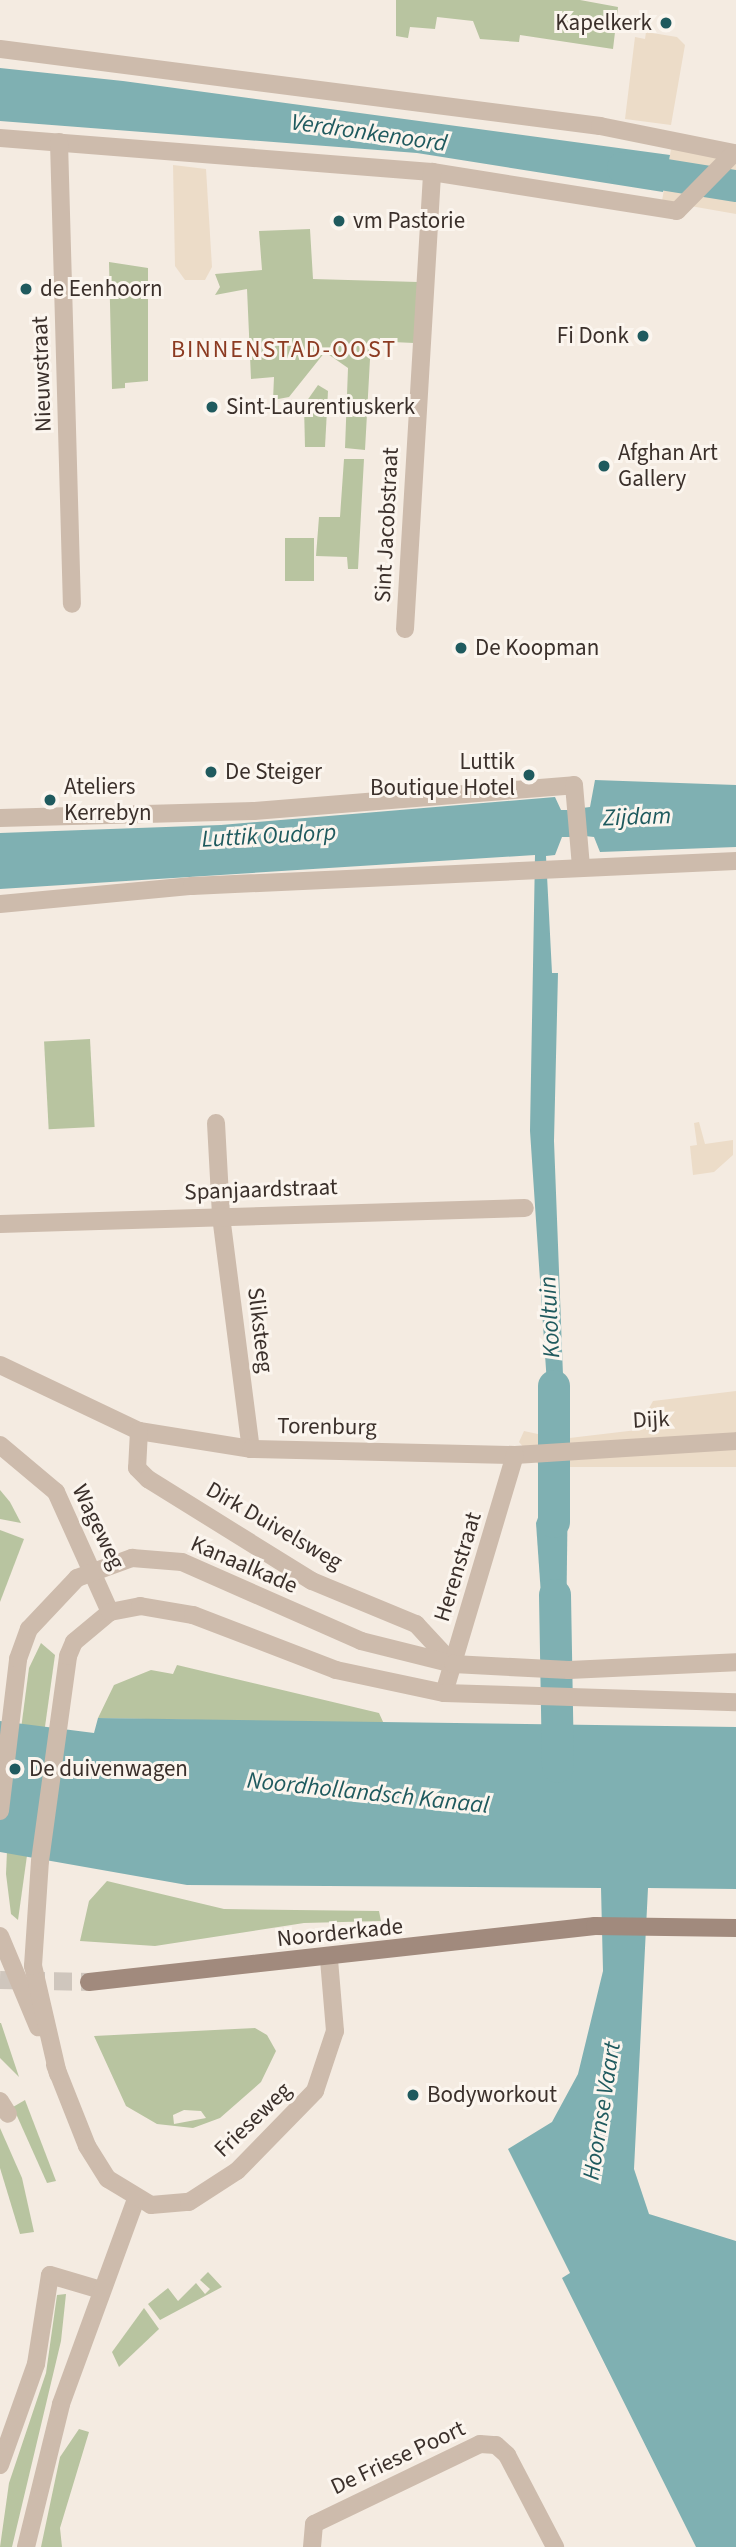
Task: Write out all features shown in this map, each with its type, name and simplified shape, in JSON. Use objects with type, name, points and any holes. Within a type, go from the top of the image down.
[{"type":"main road","name":"Noorderkade","points":[[89,1982],[329,1959],[595,1927],[736,1928]]},
{"type":"street","points":[[0,49],[600,125],[735,148]]},
{"type":"street","points":[[0,138],[432,172],[677,211],[735,148]]},
{"type":"street","name":"Nieuwstraat","points":[[60,142],[72,604]]},
{"type":"street","name":"Sint Jacobstraat","points":[[405,629],[432,172]]},
{"type":"street","points":[[0,818],[254,811],[574,785],[581,867]]},
{"type":"street","points":[[0,904],[206,885],[736,860]]},
{"type":"street","name":"Sliksteeg","points":[[216,1123],[221,1216],[251,1449]]},
{"type":"street","name":"Spanjaardstraat","points":[[0,1224],[525,1208]]},
{"type":"street","points":[[0,1365],[139,1431]]},
{"type":"street","name":"Torenburg","points":[[139,1431],[251,1449],[515,1455]]},
{"type":"street","name":"Dirk Duivelsweg","points":[[139,1431],[137,1468],[148,1479],[312,1581],[416,1625],[453,1664]]},
{"type":"street","name":"Dijk","points":[[515,1455],[568,1449],[736,1441]]},
{"type":"street","name":"Wageweg","points":[[0,1445],[56,1492],[93,1569],[110,1612]]},
{"type":"street","name":"Herenstraat","points":[[444,1693],[515,1455]]},
{"type":"street","name":"Kanaalkade","points":[[0,1811],[12,1713],[29,1629],[50,1601],[93,1569],[132,1558],[182,1562],[361,1641],[453,1664],[569,1670],[736,1662]]},
{"type":"street","points":[[110,1612],[140,1606],[193,1615],[336,1670],[444,1693],[736,1702]]},
{"type":"street","name":"Frieseweg","points":[[58,2074],[33,1966],[40,1861],[58,1719],[74,1642],[110,1612]]},
{"type":"street","name":"Frieseweg","points":[[0,1937],[97,2165],[136,2199],[164,2208],[202,2196],[306,2106],[332,2054],[329,1959]]},
{"type":"street","points":[[26,2547],[35,2490],[98,2289],[136,2199]]},
{"type":"street","points":[[0,2466],[36,2364],[50,2275],[98,2289]]},
{"type":"street","name":"De Friese Poort","points":[[312,2547],[314,2524],[480,2444],[496,2445],[507,2455],[555,2547]]},
{"type":"green space","points":[[396,0],[580,0],[618,7],[613,49],[520,35],[519,42],[480,39],[473,21],[437,17],[435,29],[410,27],[408,38],[396,36]]},
{"type":"green space","points":[[310,229],[313,279],[418,282],[414,343],[371,341],[365,450],[345,448],[348,368],[325,352],[289,397],[273,400],[274,377],[251,379],[247,289],[215,295],[220,287],[215,274],[262,270],[259,231]]},
{"type":"green space","points":[[109,262],[148,268],[148,381],[125,383],[125,388],[112,389]]},
{"type":"green space","points":[[318,385],[328,391],[325,447],[305,447],[304,405]]},
{"type":"green space","points":[[344,459],[364,459],[358,569],[348,569],[347,557],[316,556],[319,517],[340,517]]},
{"type":"green space","points":[[285,538],[314,538],[314,581],[285,581]]},
{"type":"green space","points":[[90,1039],[95,1127],[49,1129],[44,1041]]},
{"type":"green space","points":[[0,1490],[10,1502],[21,1523],[0,1519]]},
{"type":"green space","points":[[0,1530],[24,1539],[0,1602]]},
{"type":"green space","points":[[41,1643],[55,1655],[18,1920],[11,1914],[6,1874],[8,1828],[29,1668]]},
{"type":"green space","points":[[177,1665],[379,1713],[384,1724],[98,1718],[114,1685],[151,1670],[173,1674]]},
{"type":"green space","points":[[107,1881],[224,1909],[379,1911],[381,1921],[304,1923],[155,1946],[80,1941],[89,1901]]},
{"type":"green space","points":[[1,2023],[19,2077],[0,2058]]},
{"type":"green space","points":[[255,2028],[267,2035],[276,2051],[261,2082],[220,2118],[193,2128],[157,2124],[126,2106],[94,2036]],"holes":[[[184,2110],[201,2111],[206,2118],[174,2124],[173,2115]]]},
{"type":"green space","points":[[25,2100],[56,2181],[47,2183],[13,2107]]},
{"type":"green space","points":[[0,2128],[22,2178],[34,2232],[20,2234],[0,2168]]},
{"type":"green space","points":[[208,2272],[222,2287],[160,2320],[148,2304],[168,2288],[178,2301],[196,2283],[205,2294],[210,2289],[200,2280]]},
{"type":"green space","points":[[66,2294],[61,2341],[12,2547],[0,2547],[9,2483],[46,2373],[57,2295]]},
{"type":"green space","points":[[144,2308],[159,2329],[119,2367],[112,2352]]},
{"type":"green space","points":[[79,2429],[89,2432],[60,2528],[62,2547],[41,2547],[60,2457]]},
{"type":"shaded area","points":[[646,32],[677,37],[685,45],[671,125],[625,119],[635,37],[645,39]]},
{"type":"shaded area","points":[[671,149],[736,159],[736,214],[662,201]]},
{"type":"shaded area","points":[[173,165],[206,169],[212,267],[205,280],[185,280],[175,266]]},
{"type":"shaded area","points":[[699,1122],[705,1144],[733,1140],[733,1155],[714,1172],[693,1175],[690,1146],[697,1145],[694,1123]]},
{"type":"shaded area","points":[[736,1391],[736,1467],[569,1467],[568,1478],[550,1478],[519,1442],[524,1431],[561,1439],[637,1430],[653,1401]]},
{"type":"water","points":[[0,68],[123,81],[670,155],[663,192],[417,153],[0,121]]},
{"type":"water","name":"Zijdam","points":[[595,780],[736,785],[736,847],[600,852],[594,837],[585,836],[582,808],[590,807]]},
{"type":"water","name":"Luttik Oudorp","points":[[555,797],[561,810],[568,810],[571,837],[562,837],[555,855],[546,856],[552,973],[558,973],[554,1141],[565,1427],[550,1429],[530,1131],[535,855],[0,889],[0,833],[221,825]]},
{"type":"water","points":[[552,1480],[568,1480],[566,1637],[544,1638],[536,1523]]},
{"type":"water","points":[[98,1718],[736,1727],[736,1889],[648,1888],[634,2169],[649,2214],[736,2241],[736,2547],[696,2547],[562,2278],[570,2273],[508,2149],[552,2122],[578,2074],[603,1971],[601,1888],[187,1885],[0,1852],[0,1721],[94,1733]]},
{"type":"waterway","name":"Verdronkenoord","points":[[623,168],[736,186]]},
{"type":"waterway","name":"Kooltuin","points":[[554,1386],[554,1522]]},
{"type":"waterway","name":"Kooltuin","points":[[555,1595],[558,1767]]},
{"type":"tunnel","points":[[0,1980],[89,1982]]},
{"type":"place","name":"Kapelkerk","points":[[666,23]]},
{"type":"place","name":"vm Pastorie","points":[[339,221]]},
{"type":"place","name":"de Eenhoorn","points":[[26,289]]},
{"type":"place","name":"Fi Donk","points":[[643,336]]},
{"type":"place","name":"Sint-Laurentiuskerk","points":[[212,407]]},
{"type":"place","name":"Afghan Art Gallery","points":[[604,466]]},
{"type":"place","name":"De Koopman","points":[[461,648]]},
{"type":"place","name":"De Steiger","points":[[211,772]]},
{"type":"place","name":"Luttik Boutique Hotel","points":[[529,775]]},
{"type":"place","name":"Ateliers Kerrebyn","points":[[50,800]]},
{"type":"place","name":"De duivenwagen","points":[[15,1769]]},
{"type":"place","name":"Bodyworkout","points":[[413,2095]]},
{"type":"district","name":"BINNENSTAD-OOST","points":[[284,350]]},
{"type":"water label","name":"Noordhollandsch Kanaal","points":[[368,1793]]},
{"type":"water label","name":"Hoornse Vaart","points":[[602,2111]]}]
